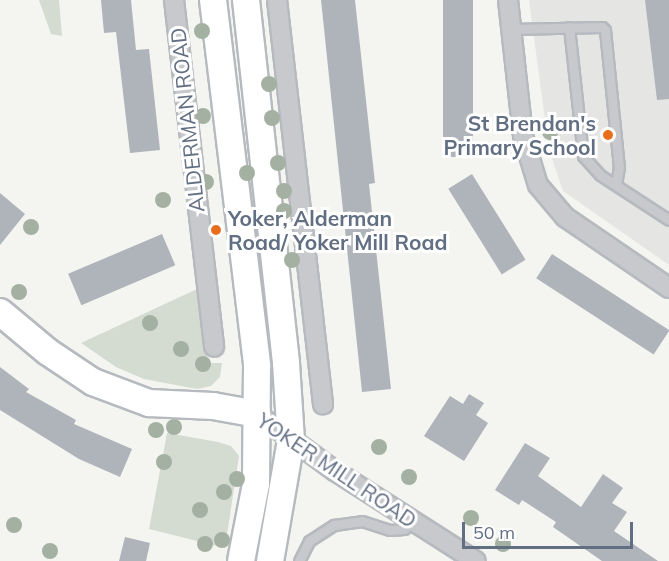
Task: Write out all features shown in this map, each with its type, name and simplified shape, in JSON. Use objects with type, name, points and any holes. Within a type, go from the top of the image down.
[{"type":"street","name":"ALDERMAN ROAD","points":[[174,0],[214,347]]},
{"type":"street","name":"ALDERMAN ROAD","points":[[213,0],[256,366],[256,484],[241,561]]},
{"type":"street","points":[[246,0],[277,280],[291,440],[270,561]]},
{"type":"street","points":[[277,0],[323,404]]},
{"type":"street","points":[[508,0],[523,136],[538,185],[565,217],[669,288]]},
{"type":"street","points":[[277,280],[307,277]]},
{"type":"street","name":"YOKER MILL ROAD","points":[[0,312],[48,352],[93,382],[149,403],[213,405],[257,414],[291,440],[413,522],[476,561]]},
{"type":"lane","points":[[569,27],[583,156],[600,175],[669,220]]},
{"type":"lane","points":[[512,29],[602,27],[605,30],[620,167],[616,184]]},
{"type":"lane","points":[[299,561],[309,540],[334,525],[363,522],[405,529],[413,522]]},
{"type":"shaded area","points":[[39,0],[59,0],[62,36],[51,34]]},
{"type":"shaded area","name":"St Brendan's Primary School","points":[[529,0],[669,0],[669,265],[563,191],[549,150]]},
{"type":"shaded area","points":[[197,289],[208,363],[222,363],[220,377],[211,386],[197,389],[144,379],[116,367],[81,343]]},
{"type":"shaded area","points":[[167,433],[231,446],[239,456],[225,548],[149,529]]},
{"type":"building","points":[[101,0],[131,0],[136,50],[149,49],[160,150],[130,153],[116,32],[104,33]]},
{"type":"building","points":[[321,0],[355,0],[375,183],[369,184],[391,389],[362,392]]},
{"type":"building","points":[[443,0],[473,0],[473,157],[443,157]]},
{"type":"building","points":[[645,0],[669,0],[669,99],[657,100]]},
{"type":"building","points":[[472,174],[526,260],[502,274],[448,189]]},
{"type":"building","points":[[0,193],[25,214],[0,245]]},
{"type":"building","points":[[162,234],[175,265],[81,305],[68,274]]},
{"type":"building","points":[[552,254],[669,330],[654,355],[536,278]]},
{"type":"building","points":[[0,367],[29,389],[26,392],[76,420],[74,424],[132,449],[120,477],[79,459],[0,410]]},
{"type":"building","points":[[469,394],[484,403],[476,415],[488,423],[464,461],[424,436],[450,396],[463,404]]},
{"type":"building","points":[[525,443],[550,458],[538,476],[581,507],[603,474],[623,488],[612,503],[627,512],[614,531],[658,561],[602,561],[553,527],[556,522],[522,500],[519,505],[495,490]]},
{"type":"building","points":[[125,537],[150,543],[146,561],[119,561]]},
{"type":"place","name":"St Brendan's Primary School","points":[[608,135]]},
{"type":"place","name":"Yoker, Alderman Road/ Yoker Mill Road","points":[[216,230]]}]
